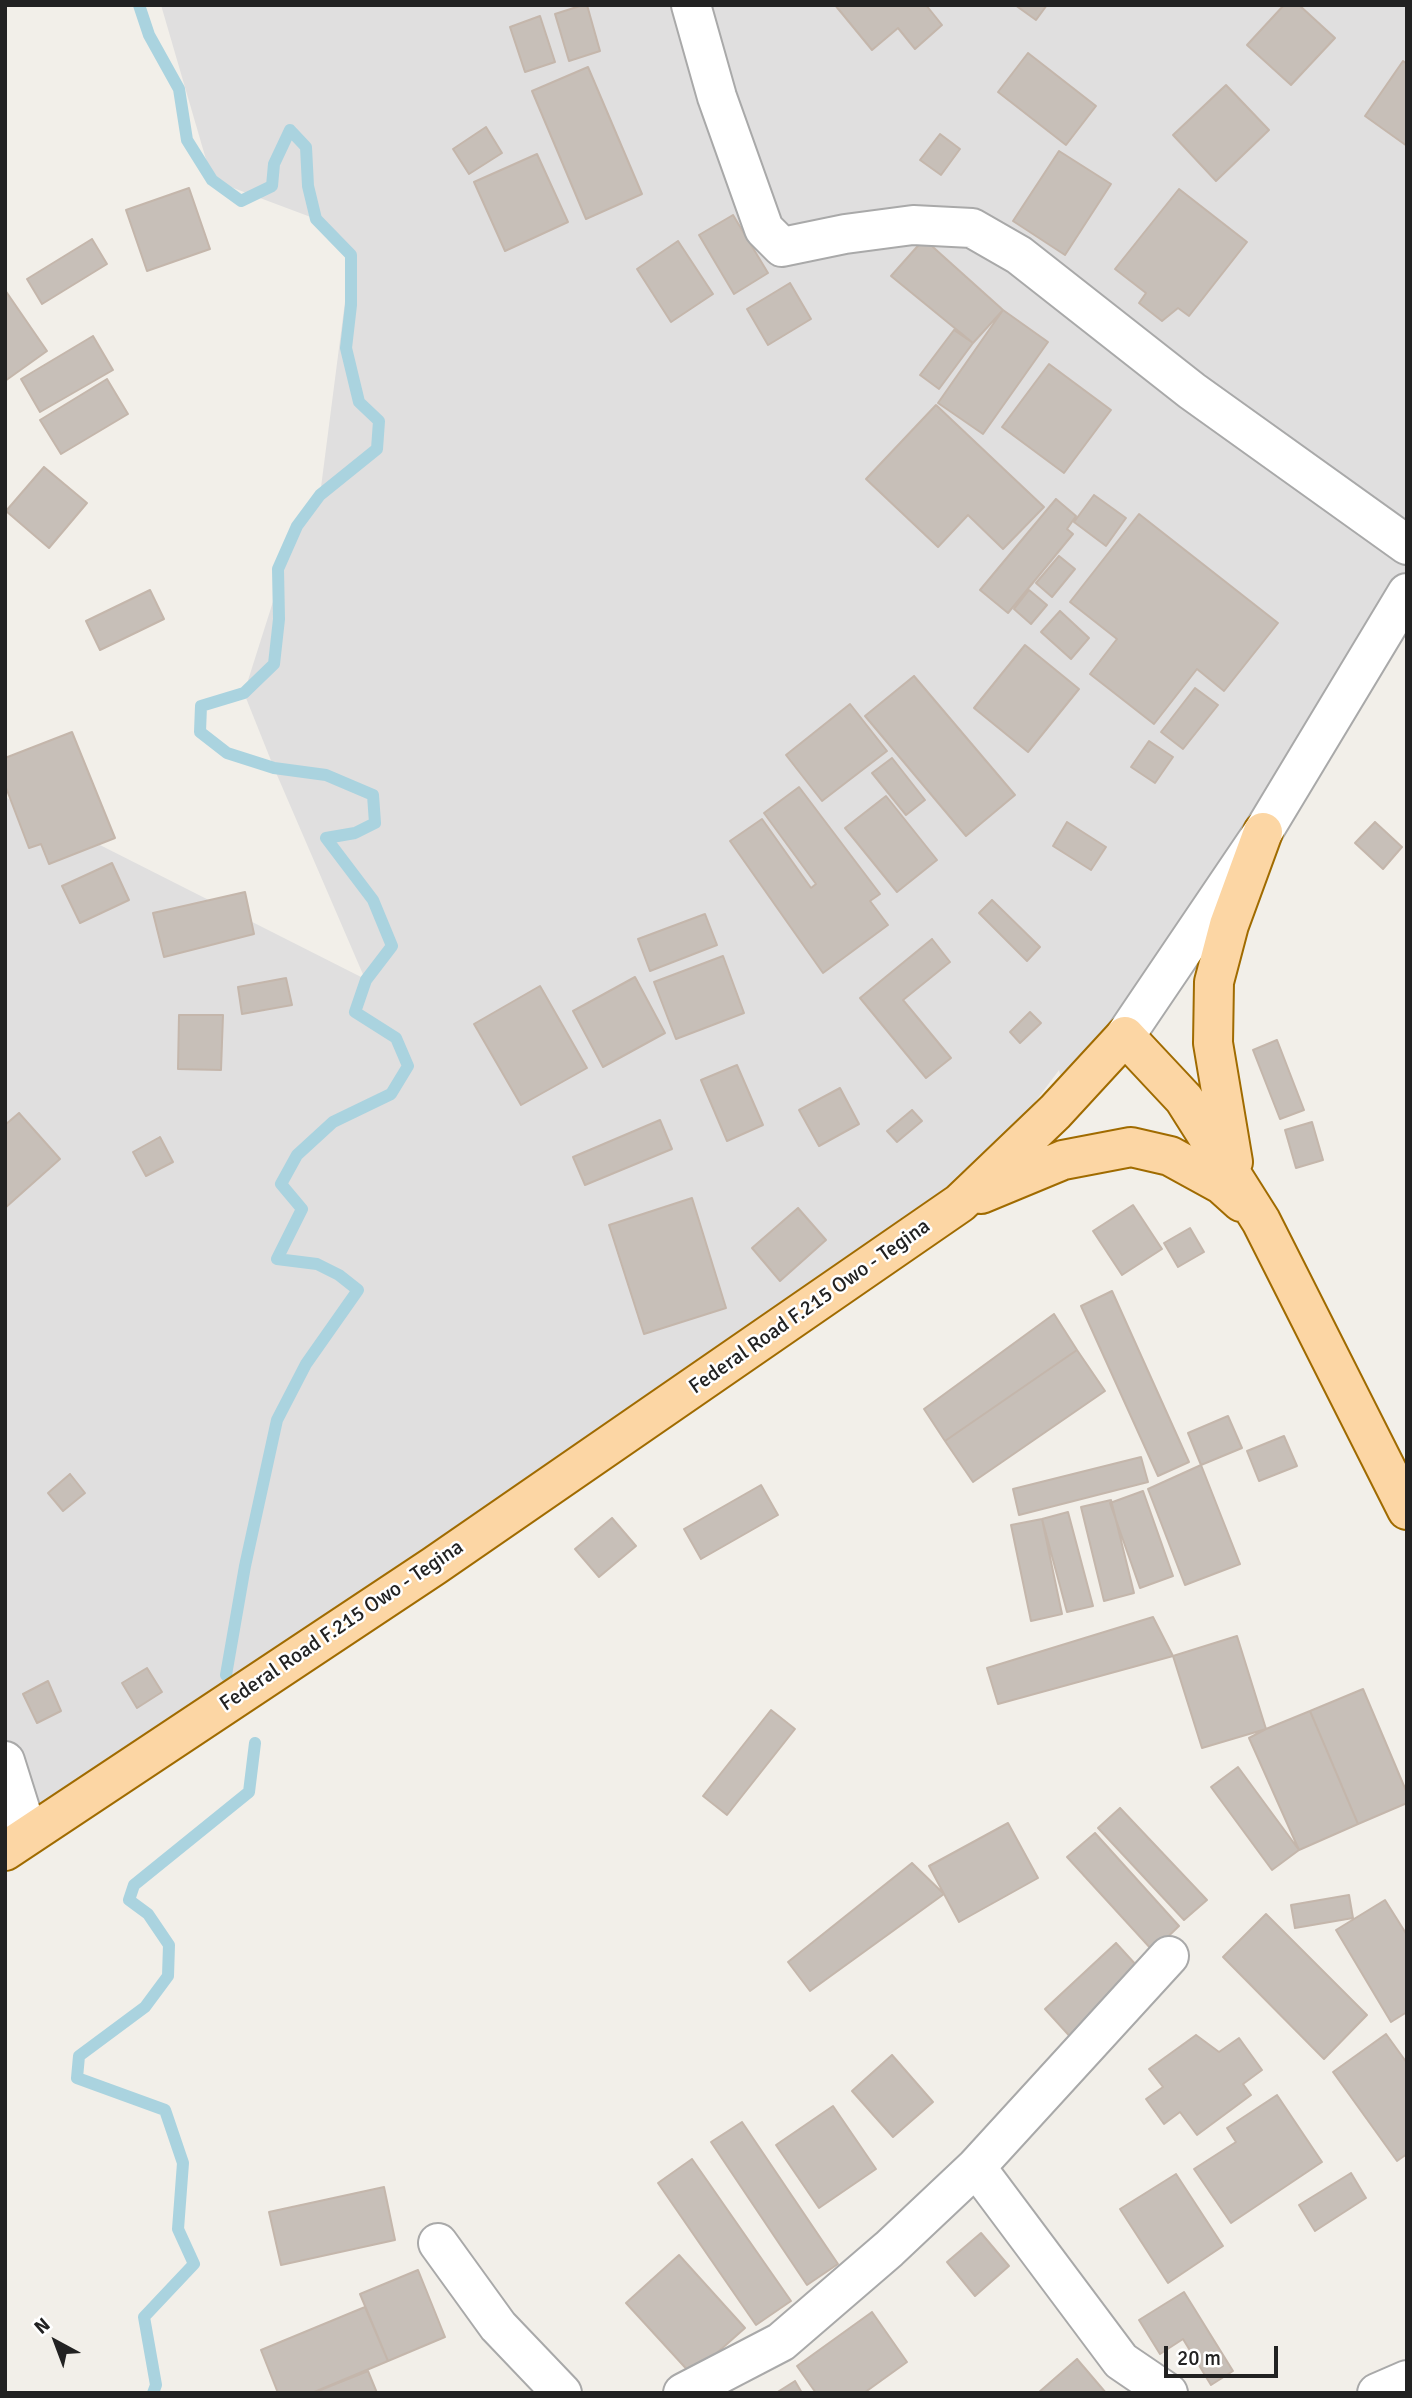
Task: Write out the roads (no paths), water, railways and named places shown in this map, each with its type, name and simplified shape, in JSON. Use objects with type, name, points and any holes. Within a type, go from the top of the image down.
[{"type":"main road","points":[[1238,1185],[1213,1043],[1214,982],[1229,925],[1263,832]]},
{"type":"main road","points":[[1125,1036],[1184,1099],[1261,1221],[1407,1510]]},
{"type":"main road","name":"Federal Road F.215 Owo - Tegina","points":[[17,1843],[434,1566],[960,1203],[1055,1112],[1125,1036]]},
{"type":"main road","points":[[960,1203],[1063,1160],[1131,1147],[1170,1156],[1211,1178],[1261,1221]]},
{"type":"street","points":[[691,5],[718,97],[764,229],[782,247],[845,234],[913,225],[971,228],[1019,255],[1192,391],[1407,545]]},
{"type":"street","points":[[1125,1036],[1263,832],[1407,593]]},
{"type":"street","points":[[5,1760],[17,1843]]},
{"type":"street","points":[[683,2393],[781,2342],[889,2249],[976,2168],[1169,1956]]},
{"type":"street","points":[[976,2168],[1121,2361],[1168,2393]]},
{"type":"street","points":[[438,2243],[498,2326],[562,2393]]},
{"type":"street","points":[[1377,2393],[1407,2380]]},
{"type":"waterway","points":[[139,5],[149,35],[179,89],[187,140],[212,180],[241,201],[272,186],[274,164],[290,130],[306,147],[308,186],[316,219],[351,255],[351,305],[346,348],[359,402],[379,421],[377,449],[320,495],[297,526],[278,569],[279,619],[274,664],[244,693],[201,706],[200,732],[227,753],[274,768],[326,775],[373,795],[375,823],[355,833],[326,838],[373,900],[392,946],[366,980],[355,1012],[396,1038],[408,1066],[391,1094],[333,1122],[297,1155],[281,1184],[302,1209],[277,1259],[317,1264],[339,1275],[358,1290],[306,1364],[277,1420],[245,1566],[226,1675]]},
{"type":"waterway","points":[[153,2393],[156,2385],[144,2317],[194,2264],[178,2229],[183,2163],[165,2110],[77,2078],[79,2056],[145,2007],[168,1976],[169,1945],[148,1914],[129,1900],[134,1885],[249,1792],[255,1743]]}]
